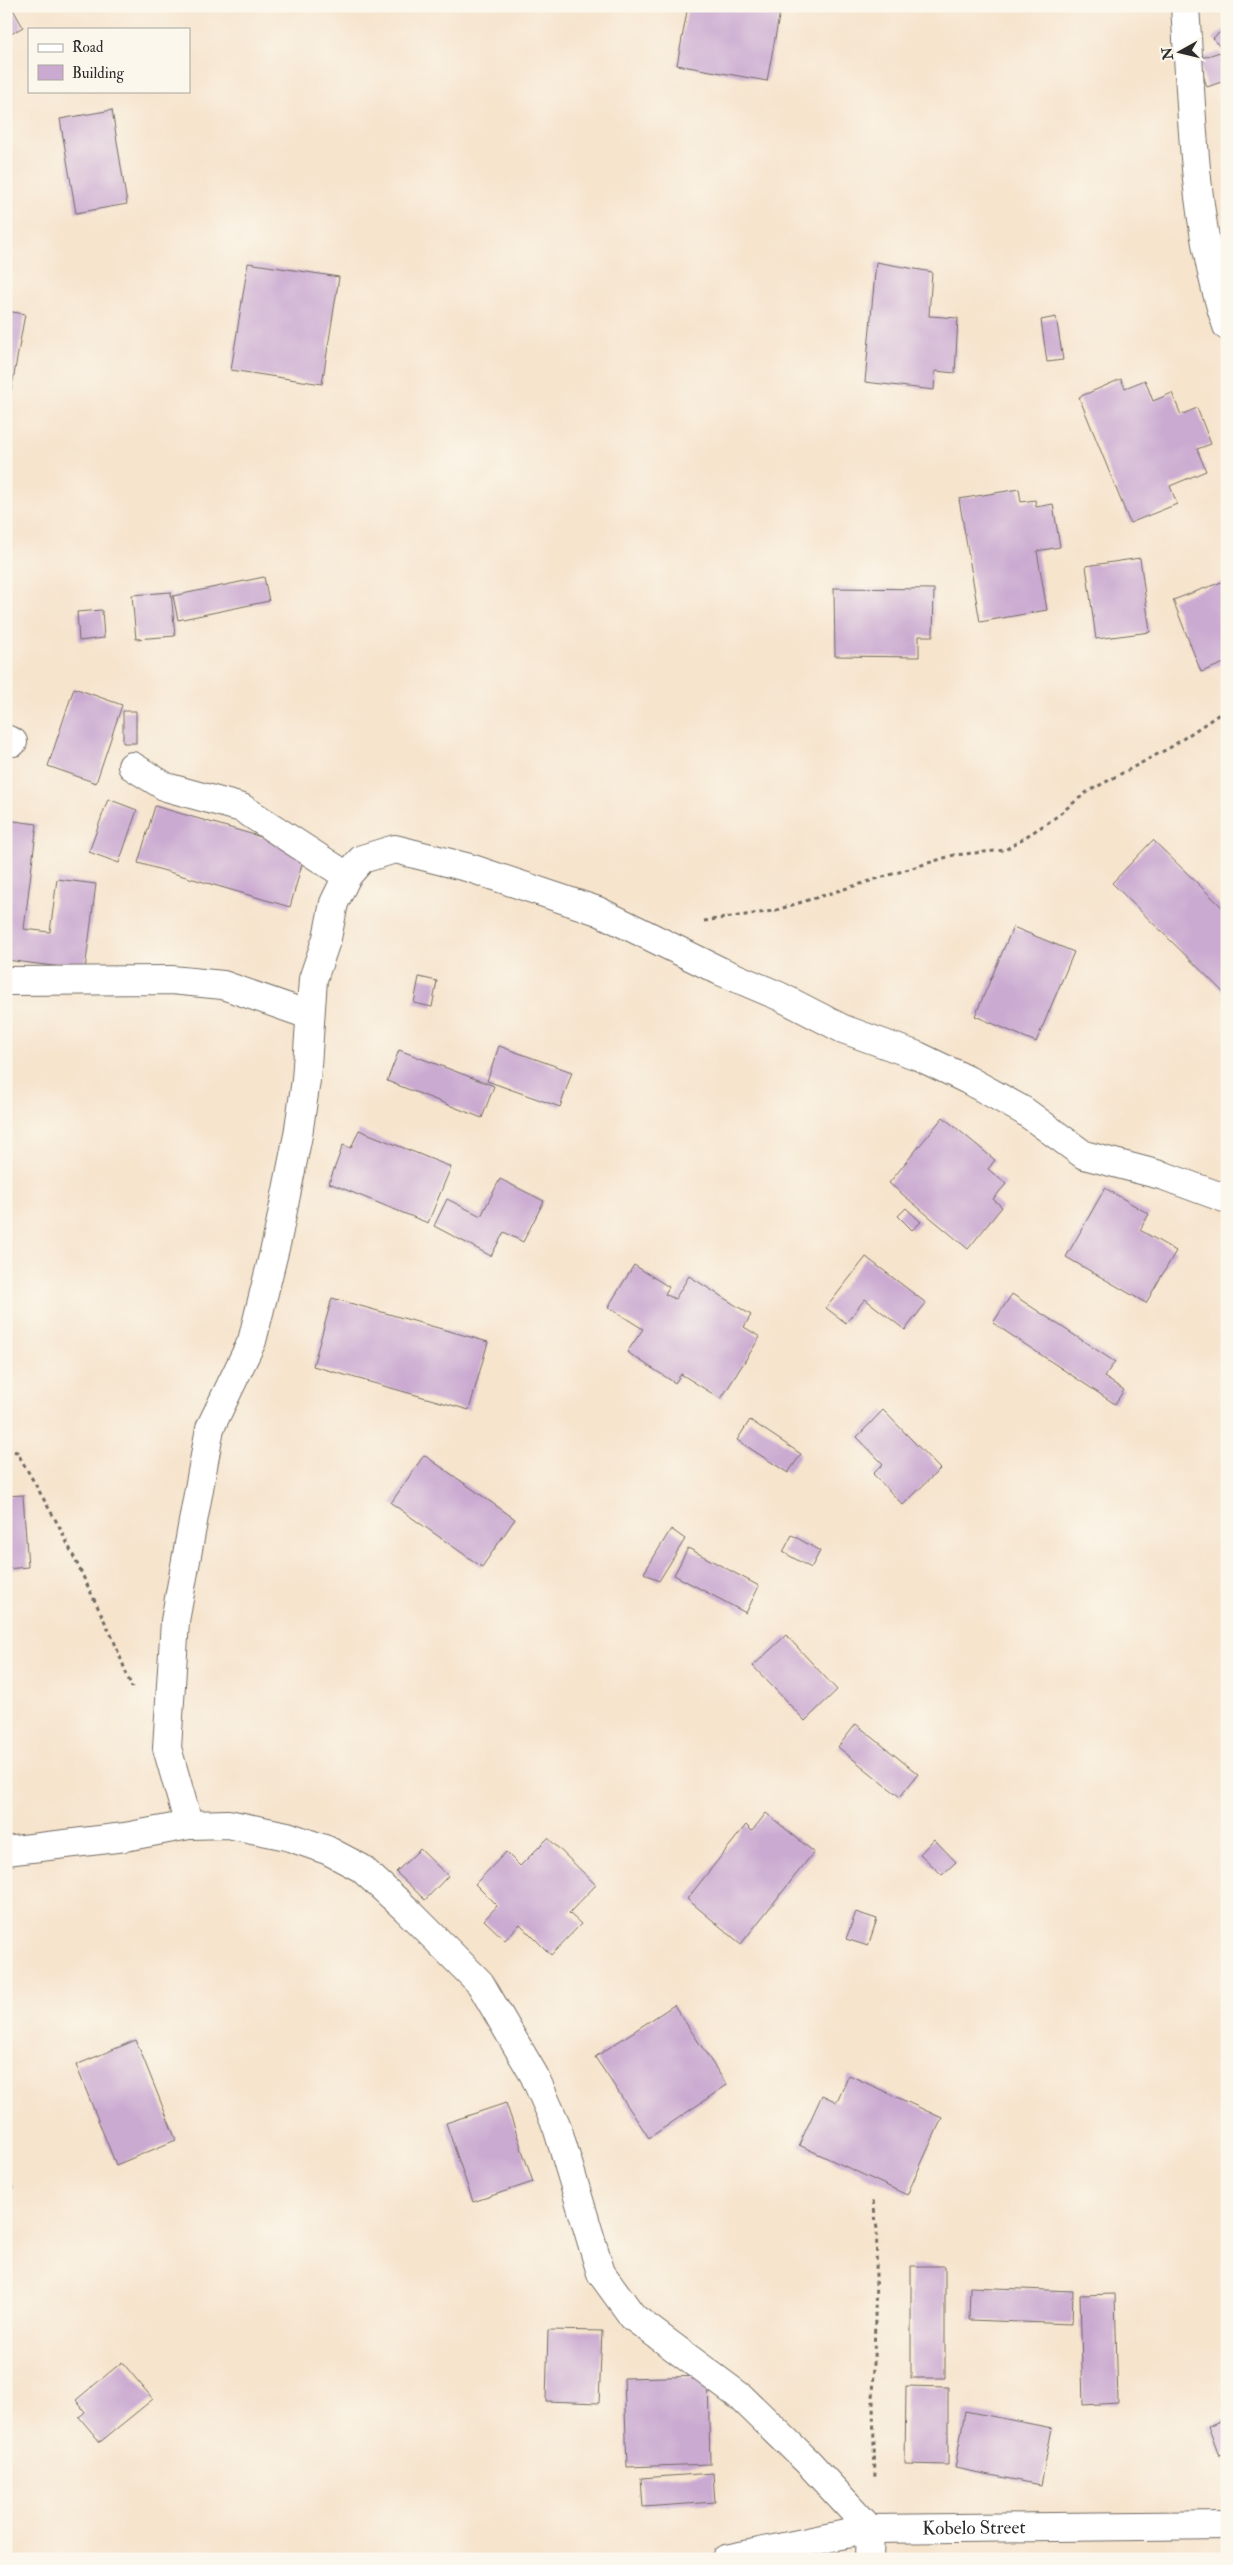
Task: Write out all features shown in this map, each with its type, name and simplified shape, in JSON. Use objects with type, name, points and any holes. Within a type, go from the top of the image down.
[{"type":"street","points":[[1186,6],[1197,178],[1215,289],[1227,326]]},
{"type":"street","points":[[132,766],[166,788],[242,808],[347,876]]},
{"type":"street","points":[[190,1825],[167,1748],[175,1621],[210,1428],[252,1342],[277,1240],[306,1080],[309,1015],[314,978],[327,938],[334,903],[347,876],[362,859],[395,848],[470,868],[598,911],[720,971],[779,996],[843,1029],[918,1056],[968,1080],[1024,1111],[1084,1155],[1164,1176],[1227,1199]]},
{"type":"street","points":[[6,981],[171,980],[222,985],[309,1015]]},
{"type":"street","points":[[6,1851],[86,1843],[190,1825],[228,1824],[287,1836],[327,1850],[361,1868],[444,1946],[480,1983],[534,2075],[557,2127],[601,2273],[633,2317],[742,2398],[796,2450],[870,2529],[869,2559]]},
{"type":"street","name":"Kobelo Street","points":[[726,2559],[870,2529],[1227,2525]]},
{"type":"path","points":[[702,921],[773,911],[954,855],[1005,850],[1052,820],[1087,792],[1171,747],[1227,709]]},
{"type":"path","points":[[6,1450],[17,1452],[60,1528],[114,1642],[130,1679],[133,1695]]},
{"type":"path","points":[[870,2529],[876,2461],[873,2405],[877,2229],[873,2201]]},
{"type":"building","points":[[6,6],[11,6],[23,27],[6,37]]},
{"type":"building","points":[[688,6],[781,6],[767,81],[677,65]]},
{"type":"building","points":[[1227,27],[1227,48],[1223,51],[1213,38]]},
{"type":"building","points":[[1220,52],[1227,80],[1207,87],[1198,59]]},
{"type":"building","points":[[112,110],[127,204],[76,213],[60,119]]},
{"type":"building","points":[[876,262],[932,272],[929,316],[958,318],[955,373],[935,371],[934,390],[865,382]]},
{"type":"building","points":[[248,263],[339,277],[322,384],[231,370]]},
{"type":"building","points":[[6,311],[25,314],[7,414],[6,414]]},
{"type":"building","points":[[1056,317],[1063,360],[1047,362],[1041,320]]},
{"type":"building","points":[[1121,379],[1125,388],[1145,380],[1153,401],[1172,393],[1181,415],[1197,408],[1211,444],[1197,449],[1206,471],[1170,486],[1177,504],[1130,523],[1079,397]]},
{"type":"building","points":[[1019,489],[1021,502],[1035,500],[1036,507],[1053,504],[1060,547],[1037,551],[1047,610],[980,622],[959,499]]},
{"type":"building","points":[[1140,558],[1150,632],[1096,639],[1086,566]]},
{"type":"building","points":[[264,577],[269,601],[178,620],[173,596]]},
{"type":"building","points":[[1227,580],[1227,662],[1201,672],[1173,600]]},
{"type":"building","points":[[834,588],[934,589],[933,636],[919,636],[919,657],[835,656]]},
{"type":"building","points":[[171,592],[175,636],[136,639],[132,595]]},
{"type":"building","points":[[102,610],[104,638],[79,641],[77,612]]},
{"type":"building","points":[[74,688],[122,705],[96,783],[48,766]]},
{"type":"building","points":[[123,711],[136,711],[136,743],[123,743]]},
{"type":"building","points":[[108,799],[137,810],[119,863],[89,852]]},
{"type":"building","points":[[155,806],[306,850],[290,907],[138,863]]},
{"type":"building","points":[[6,820],[37,824],[24,929],[50,932],[57,879],[96,884],[85,970],[6,960]]},
{"type":"building","points":[[1153,840],[1227,912],[1227,996],[1112,883]]},
{"type":"building","points":[[1013,927],[1074,952],[1036,1042],[975,1016]]},
{"type":"building","points":[[419,977],[437,981],[432,1007],[414,1003]]},
{"type":"building","points":[[499,1046],[572,1072],[560,1107],[487,1081]]},
{"type":"building","points":[[399,1050],[494,1086],[482,1118],[387,1081]]},
{"type":"building","points":[[943,1117],[995,1160],[988,1169],[1006,1184],[993,1199],[1002,1207],[968,1249],[889,1183]]},
{"type":"building","points":[[359,1130],[451,1167],[428,1223],[329,1183],[343,1145],[351,1148]]},
{"type":"building","points":[[500,1179],[544,1201],[523,1242],[504,1232],[491,1256],[434,1226],[447,1199],[481,1216]]},
{"type":"building","points":[[1105,1188],[1149,1214],[1140,1230],[1176,1251],[1146,1303],[1066,1257]]},
{"type":"building","points":[[906,1208],[921,1222],[912,1230],[898,1216]]},
{"type":"building","points":[[866,1257],[926,1303],[905,1330],[865,1299],[846,1323],[826,1308]]},
{"type":"building","points":[[634,1265],[669,1287],[665,1294],[675,1299],[689,1276],[751,1315],[744,1327],[760,1337],[721,1399],[681,1374],[675,1383],[627,1352],[643,1329],[608,1307]]},
{"type":"building","points":[[1012,1294],[1115,1362],[1104,1377],[1124,1390],[1115,1404],[993,1323]]},
{"type":"building","points":[[332,1298],[488,1342],[469,1410],[313,1366]]},
{"type":"building","points":[[883,1410],[940,1469],[903,1505],[873,1474],[883,1464],[857,1437]]},
{"type":"building","points":[[750,1420],[801,1454],[788,1473],[737,1440]]},
{"type":"building","points":[[424,1455],[515,1519],[482,1567],[391,1503]]},
{"type":"building","points":[[23,1495],[28,1567],[6,1569],[6,1496]]},
{"type":"building","points":[[671,1529],[685,1539],[659,1581],[644,1573]]},
{"type":"building","points":[[792,1535],[820,1551],[811,1568],[783,1552]]},
{"type":"building","points":[[688,1548],[759,1586],[746,1613],[674,1575]]},
{"type":"building","points":[[786,1635],[837,1690],[805,1721],[753,1666]]},
{"type":"building","points":[[856,1724],[918,1774],[900,1797],[838,1747]]},
{"type":"building","points":[[766,1813],[814,1852],[741,1944],[687,1899],[746,1825],[752,1831]]},
{"type":"building","points":[[548,1838],[596,1885],[569,1913],[581,1924],[551,1955],[520,1924],[505,1940],[484,1920],[497,1906],[475,1884],[506,1852],[520,1866]]},
{"type":"building","points":[[934,1839],[956,1862],[942,1875],[920,1854]]},
{"type":"building","points":[[420,1849],[448,1876],[425,1900],[396,1872]]},
{"type":"building","points":[[856,1912],[877,1919],[868,1946],[846,1939]]},
{"type":"building","points":[[674,2005],[727,2085],[649,2138],[595,2057]]},
{"type":"building","points":[[136,2040],[176,2140],[116,2165],[76,2065]]},
{"type":"building","points":[[849,2075],[942,2118],[907,2195],[799,2145],[822,2095],[837,2102]]},
{"type":"building","points":[[506,2103],[533,2182],[473,2202],[446,2123]]},
{"type":"building","points":[[6,2172],[13,2188],[6,2192]]},
{"type":"building","points":[[911,2266],[945,2266],[945,2378],[911,2378]]},
{"type":"building","points":[[970,2287],[1073,2291],[1072,2324],[969,2320]]},
{"type":"building","points":[[1115,2294],[1118,2403],[1083,2405],[1080,2295]]},
{"type":"building","points":[[548,2330],[602,2331],[599,2403],[546,2401]]},
{"type":"building","points":[[122,2362],[153,2399],[100,2442],[79,2417],[85,2412],[76,2400]]},
{"type":"building","points":[[708,2376],[710,2464],[627,2467],[624,2378]]},
{"type":"building","points":[[906,2386],[948,2387],[948,2465],[905,2464]]},
{"type":"building","points":[[965,2411],[1052,2428],[1041,2485],[955,2468]]},
{"type":"building","points":[[1227,2418],[1227,2453],[1219,2456],[1208,2426]]},
{"type":"building","points":[[713,2473],[715,2502],[643,2507],[641,2478]]},
{"type":"building","points":[[828,2548],[830,2559],[757,2559]]},
{"type":"building","points":[[1103,2557],[1225,2557],[1225,2559],[1103,2559]]}]
